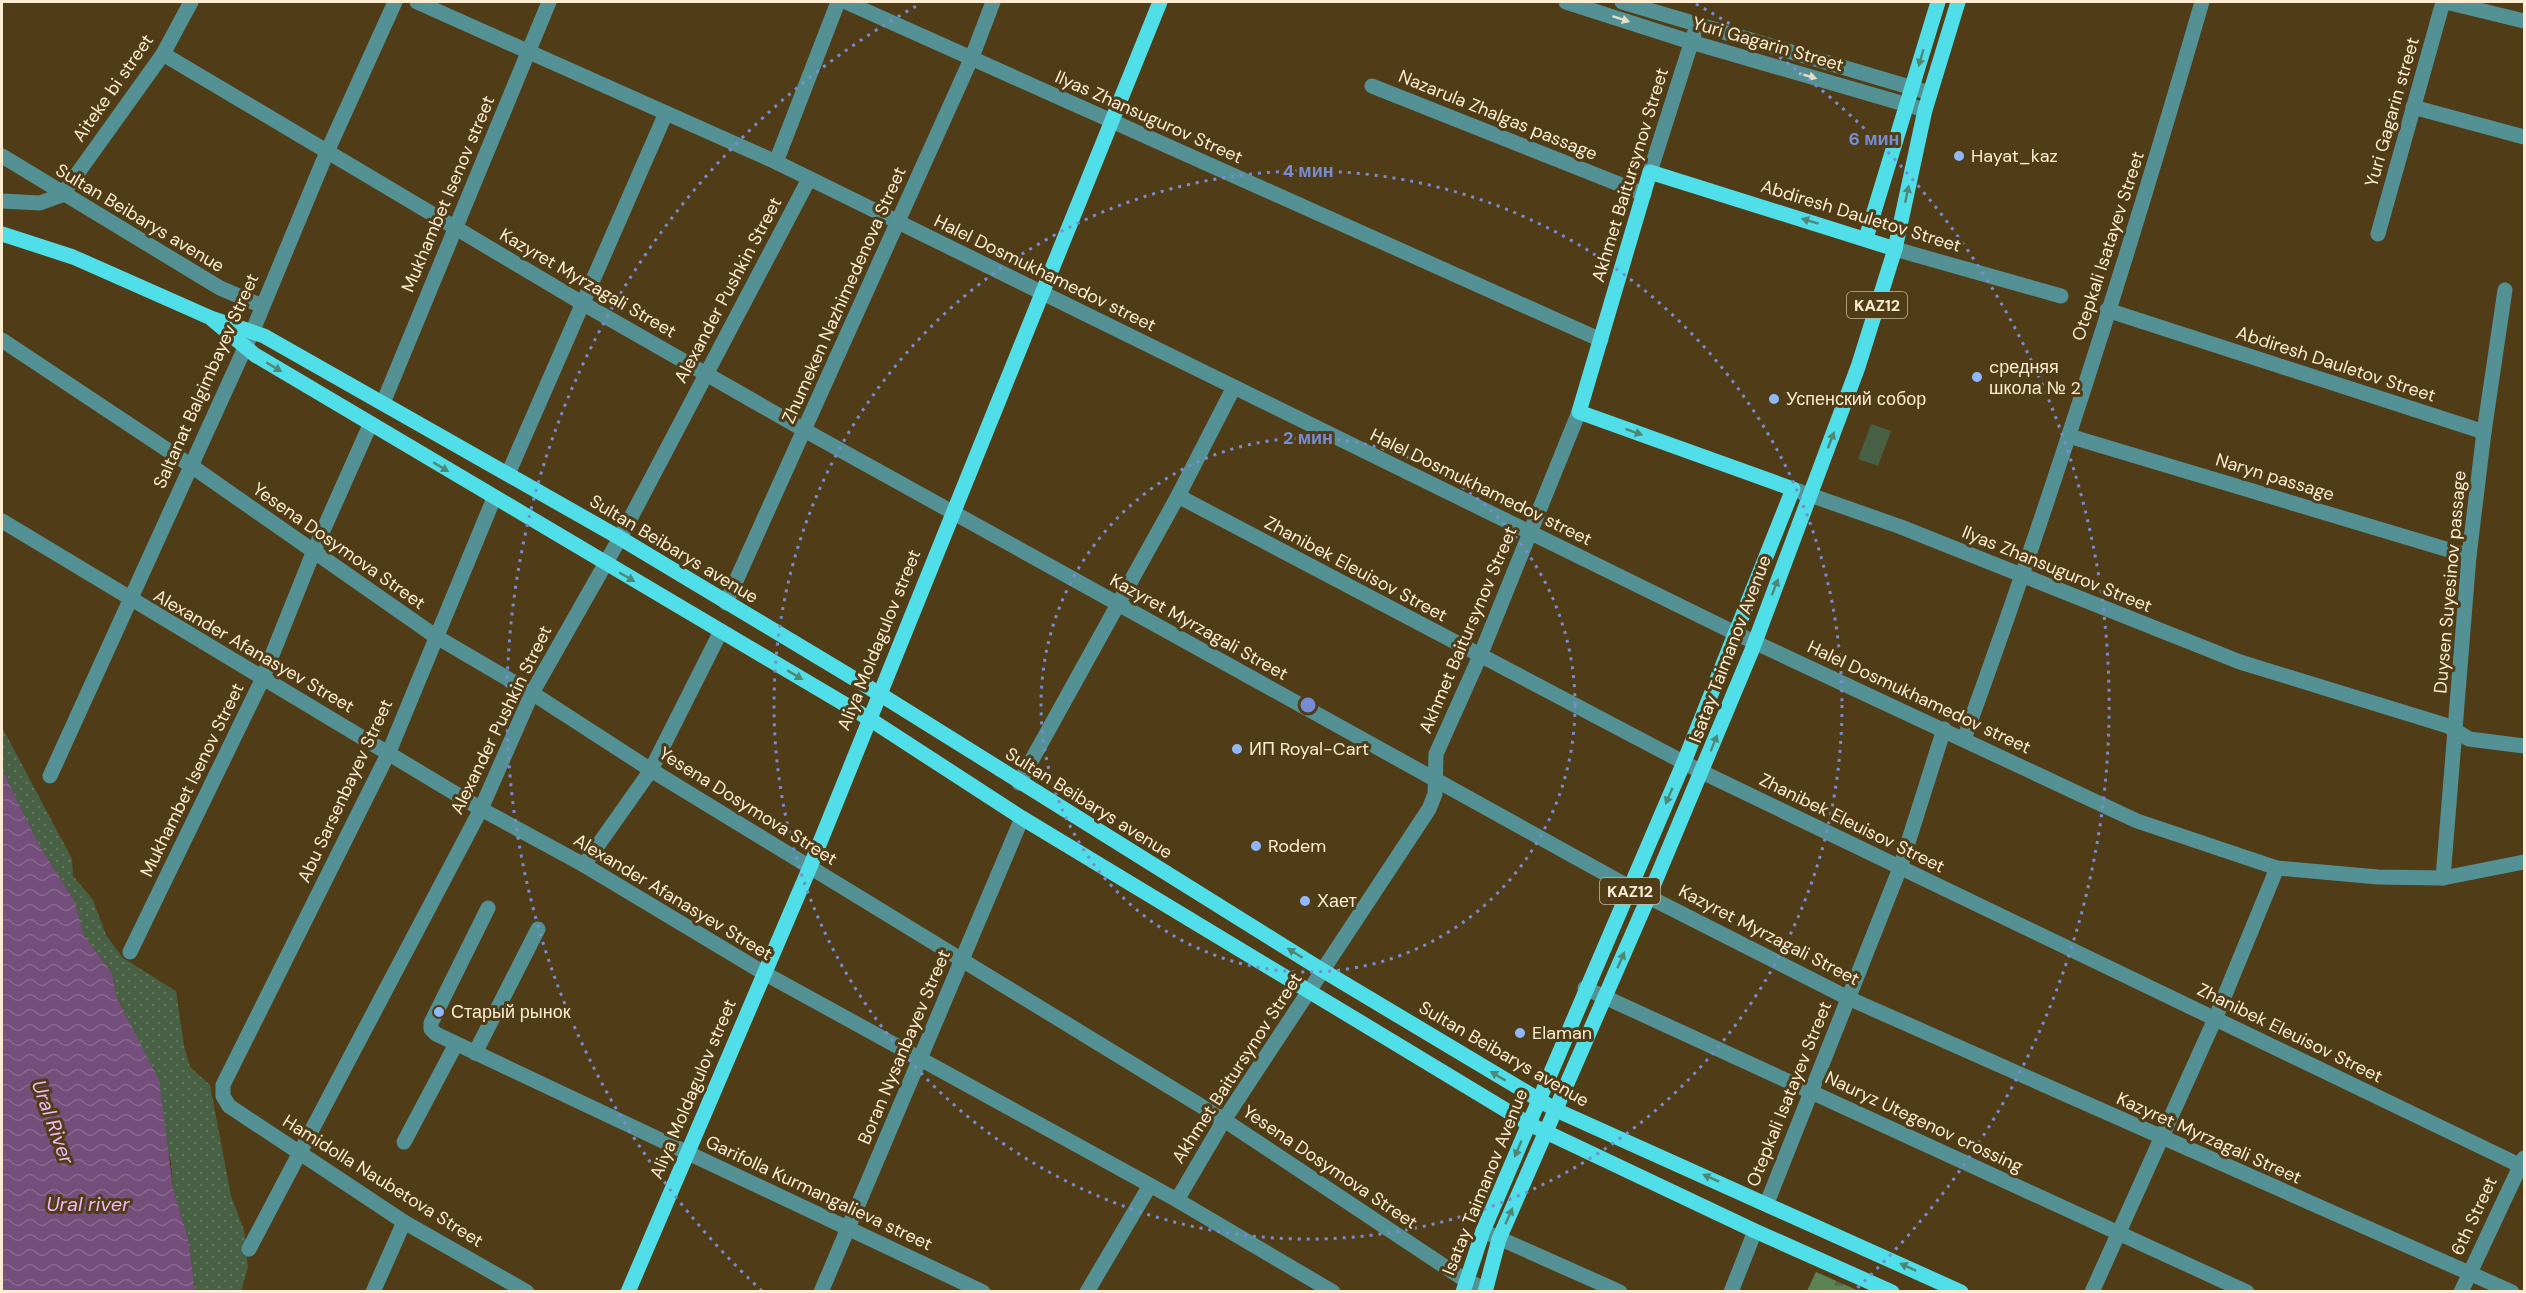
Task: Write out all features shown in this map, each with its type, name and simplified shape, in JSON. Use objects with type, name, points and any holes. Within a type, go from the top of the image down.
[{"type":"main road","name":"Aliya Moldagulov street","points":[[628,1292],[810,867],[878,693],[1160,2]]},
{"type":"main road","points":[[1866,238],[1938,2]]},
{"type":"main road","name":"Isatay Taimanov Avenue","points":[[1485,1290],[1499,1239],[1649,896],[1755,642],[1858,367],[1895,249],[1925,110],[1958,2]]},
{"type":"main road","name":"Akhmet Baitursynov Street","points":[[1579,412],[1650,172]]},
{"type":"main road","name":"Abdiresh Dauletov Street","points":[[1650,172],[1895,249]]},
{"type":"main road","name":"Sultan Beibarys avenue","points":[[2,234],[34,242],[144,287],[211,318],[253,330],[620,538],[878,693],[1322,970],[1556,1110],[1961,1292]]},
{"type":"main road","name":"Sultan Beibarys avenue","points":[[211,318],[244,348],[603,564],[868,718],[1022,818],[1529,1124],[1755,1231],[1892,1292]]},
{"type":"main road","name":"Ilyas Zhansugurov Street","points":[[1579,412],[1793,489]]},
{"type":"main road","name":"Isatay Taimanov Avenue","points":[[1464,1286],[1483,1231],[1585,988],[1631,888],[1684,762],[1793,489]]},
{"type":"main road","points":[[1163,903],[1166,890],[1177,880]]},
{"type":"street","name":"Aiteke bi street","points":[[62,195],[163,54],[191,2]]},
{"type":"street","name":"Saltanat Balgimbayev Street","points":[[50,776],[253,330],[327,152],[395,2]]},
{"type":"street","name":"Halel Dosmukhamedov street","points":[[417,2],[776,162],[1735,633],[2137,821],[2277,868],[2378,877],[2443,878],[2524,862]]},
{"type":"street","name":"Mukhambet Isenov street","points":[[383,403],[549,2]]},
{"type":"street","points":[[776,162],[838,2]]},
{"type":"street","name":"Ilyas Zhansugurov Street","points":[[846,2],[1600,340]]},
{"type":"street","name":"Zhumeken Nazhimedenova Street","points":[[726,603],[806,431],[972,57],[993,2]]},
{"type":"street","name":"Yuri Gagarin Street","points":[[1566,2],[1691,42],[1925,110]]},
{"type":"street","name":"Yuri Gagarin Street","points":[[1622,2],[1930,93]]},
{"type":"street","name":"Otepkali Isatayev Street","points":[[1964,739],[2023,577],[2069,436],[2155,162],[2202,2]]},
{"type":"street","points":[[2445,2],[2524,21]]},
{"type":"street","name":"Yuri Gagarin street","points":[[2378,234],[2445,2]]},
{"type":"street","name":"Akhmet Baitursynov Street","points":[[1650,172],[1697,26]]},
{"type":"street","name":"Kazyret Myrzagali Street","points":[[163,54],[582,303],[806,431],[1631,888],[1848,998],[2512,1292]]},
{"type":"street","name":"Nazarula Zhalgas passage","points":[[1372,86],[1644,194]]},
{"type":"street","points":[[2414,107],[2524,137]]},
{"type":"street","points":[[508,474],[666,113]]},
{"type":"street","name":"Sultan Beibarys avenue","points":[[2,156],[62,195],[220,288],[262,306]]},
{"type":"street","name":"Alexander Pushkin Street","points":[[249,1249],[481,809],[532,693],[603,564],[620,538],[808,179]]},
{"type":"street","points":[[2,201],[40,203],[62,195]]},
{"type":"street","name":"Abdiresh Dauletov Street","points":[[1895,249],[2061,296]]},
{"type":"street","name":"Duysen Suyesinov passage","points":[[2443,878],[2457,732],[2469,556],[2505,290]]},
{"type":"street","name":"Abdiresh Dauletov Street","points":[[2107,310],[2484,432]]},
{"type":"street","name":"Yesena Dosymova Street","points":[[2,340],[190,465],[313,554],[435,636],[532,693],[651,770],[1224,1120],[1464,1286],[1485,1290]]},
{"type":"street","points":[[1019,783],[1178,496],[1234,387]]},
{"type":"street","name":"Akhmet Baitursynov Street","points":[[1176,1200],[1224,1120],[1429,808],[1436,794],[1436,754],[1480,657],[1579,412]]},
{"type":"street","name":"Mukhambet Isenov Street","points":[[130,952],[262,680],[313,554],[370,425]]},
{"type":"street","name":"Naryn passage","points":[[2069,436],[2469,556]]},
{"type":"street","name":"Ilyas Zhansugurov Street","points":[[1793,489],[1901,527],[2240,662],[2448,726],[2469,739],[2524,746]]},
{"type":"street","name":"Zhanibek Eleuisov Street","points":[[1178,496],[1702,772],[2215,1019],[2522,1161]]},
{"type":"street","name":"Abu Sarsenbayev Street","points":[[223,1096],[223,1085],[389,752],[435,636],[494,498]]},
{"type":"street","name":"Alexander Afanasyev Street","points":[[2,522],[262,680],[389,752],[481,809],[584,865],[764,973],[919,1061],[1176,1200],[1333,1292]]},
{"type":"street","points":[[584,865],[651,770],[721,631]]},
{"type":"street","name":"Otepkali Isatayev Street","points":[[1767,1203],[1900,868],[1944,729]]},
{"type":"street","name":"Boran Nysanbayev Street","points":[[821,1292],[1022,818]]},
{"type":"street","points":[[2092,1292],[2215,1019],[2277,868]]},
{"type":"street","name":"Garifolla Kurmangalieva street","points":[[488,908],[431,1023],[431,1029],[436,1034],[983,1292]]},
{"type":"street","points":[[475,1053],[538,929]]},
{"type":"street","name":"Nauryz Utegenov crossing","points":[[1585,988],[2247,1292]]},
{"type":"street","points":[[404,1142],[456,1044]]},
{"type":"street","name":"Hamidolla Naubetova Street","points":[[223,1096],[229,1106],[404,1222],[527,1292]]},
{"type":"street","name":"6th Street","points":[[2461,1292],[2522,1161]]},
{"type":"street","points":[[1087,1292],[1149,1187]]},
{"type":"street","points":[[373,1292],[404,1222]]},
{"type":"street","points":[[1483,1231],[1620,1292]]},
{"type":"street","points":[[1731,1292],[1755,1231]]},
{"type":"green space","points":[[1871,424],[1891,431],[1878,466],[1858,459]]},
{"type":"green space","points":[[2,727],[72,859],[73,876],[93,900],[106,935],[123,958],[176,991],[184,1046],[190,1067],[210,1085],[231,1196],[244,1230],[248,1268],[241,1291],[195,1291],[188,1238],[173,1188],[171,1162],[129,1022],[117,997],[112,973],[84,936],[75,902],[38,843],[2,769]]},
{"type":"green space","points":[[1816,1272],[1859,1291],[1807,1291]]},
{"type":"water","name":"Ural river","points":[[2,769],[38,843],[75,902],[84,936],[112,973],[117,998],[159,1080],[173,1188],[188,1238],[195,1291],[2,1291]]},
{"type":"place","name":"Hayat_kaz","points":[[1959,156]]},
{"type":"place","name":"cредняя школа № 2","points":[[1977,377]]},
{"type":"place","name":"Успенский собор","points":[[1774,399]]},
{"type":"place","name":"ИП Royal-Cart","points":[[1237,749]]},
{"type":"place","name":"Rodem","points":[[1256,846]]},
{"type":"place","name":"Хает","points":[[1305,901]]},
{"type":"place","name":"Старый рынок","points":[[439,1012]]},
{"type":"place","name":"Elaman","points":[[1520,1033]]},
{"type":"water label","name":"Ural River","points":[[53,1122]]}]
